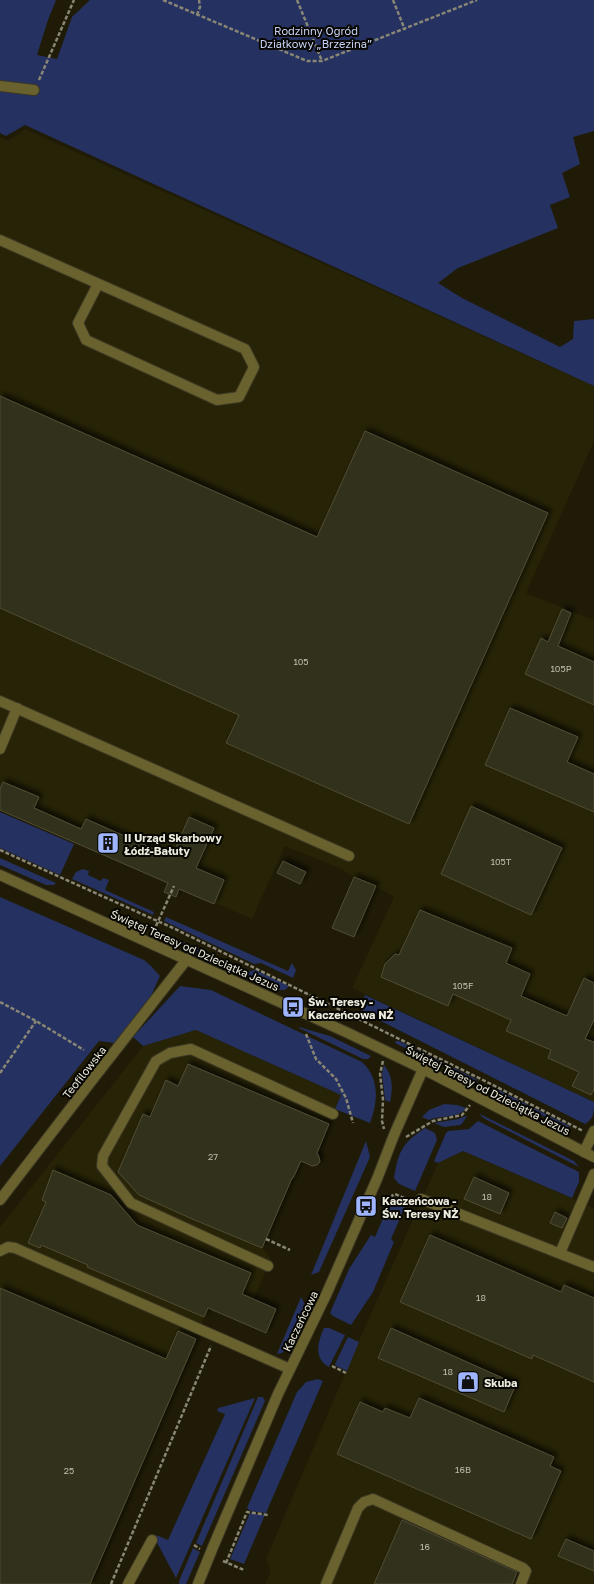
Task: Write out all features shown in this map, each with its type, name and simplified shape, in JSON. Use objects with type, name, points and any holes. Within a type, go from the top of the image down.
[{"type":"street","points":[[0,86],[34,90]]},
{"type":"street","points":[[0,240],[245,349],[254,367],[239,397],[217,400],[86,340],[78,323],[98,284]]},
{"type":"street","points":[[0,701],[348,856]]},
{"type":"street","points":[[0,748],[17,708]]},
{"type":"street","name":"Świętej Teresy od Dzieciątka Jezus","points":[[0,875],[300,1010],[423,1069],[594,1157]]},
{"type":"street","name":"Teofilowska","points":[[0,1200],[92,1079],[188,960]]},
{"type":"street","points":[[268,1266],[132,1203],[102,1166],[103,1156],[156,1061],[170,1053],[191,1050],[333,1114]]},
{"type":"street","name":"Kaczeńcowa","points":[[198,1584],[290,1369],[326,1295],[423,1069]]},
{"type":"street","points":[[584,1152],[593,1133]]},
{"type":"street","points":[[560,1253],[594,1174]]},
{"type":"street","points":[[417,1200],[594,1267]]},
{"type":"street","points":[[0,1250],[8,1247],[15,1248],[290,1369]]},
{"type":"street","points":[[326,1584],[358,1508],[364,1502],[374,1500],[523,1568],[526,1571],[521,1584]]},
{"type":"street","points":[[128,1584],[152,1540]]},
{"type":"path","points":[[34,90],[74,0]]},
{"type":"path","points":[[163,0],[307,61],[322,61],[405,30],[477,0]]},
{"type":"path","points":[[197,15],[200,7],[199,0]]},
{"type":"path","points":[[297,0],[322,61]]},
{"type":"path","points":[[393,0],[405,30]]},
{"type":"path","points":[[0,850],[158,921],[593,1133]]},
{"type":"path","points":[[156,926],[174,886]]},
{"type":"path","points":[[0,1002],[36,1021],[84,1050]]},
{"type":"path","points":[[0,1073],[36,1021]]},
{"type":"path","points":[[306,1034],[316,1059],[336,1079],[346,1098],[353,1124]]},
{"type":"path","points":[[392,1042],[395,1036]]},
{"type":"path","points":[[382,1062],[380,1074],[383,1100],[383,1128],[392,1141],[408,1136],[433,1121],[462,1115],[469,1108]]},
{"type":"path","points":[[480,1085],[483,1080]]},
{"type":"path","points":[[390,1197],[392,1194],[417,1200]]},
{"type":"path","points":[[266,1238],[290,1250]]},
{"type":"path","points":[[111,1584],[215,1337]]},
{"type":"path","points":[[332,1366],[346,1373]]},
{"type":"path","points":[[244,1570],[225,1562],[248,1512],[268,1515]]},
{"type":"path","points":[[194,1545],[201,1549]]},
{"type":"shaded area","points":[[25,129],[594,386],[594,441],[526,593],[594,620],[594,1102],[352,988],[394,897],[376,886],[354,877],[339,868],[285,846],[252,919],[0,809],[0,137],[8,141]]},
{"type":"shaded area","points":[[196,1030],[341,1095],[316,1154],[319,1157],[320,1162],[317,1165],[312,1166],[302,1155],[295,1172],[296,1173],[292,1178],[262,1248],[271,1259],[254,1299],[276,1309],[266,1333],[208,1308],[91,1581],[96,1584],[0,1584],[0,1227],[143,1046]]},
{"type":"shaded area","points":[[463,1151],[594,1208],[594,1584],[265,1584],[271,1571],[266,1559],[361,1336],[438,1163]]},
{"type":"green space","name":"Rodzinny Ogród Działkowy „Brzezina”","points":[[0,0],[56,0],[37,55],[57,59],[72,17],[90,0],[594,0],[594,131],[573,137],[580,164],[562,173],[570,197],[550,205],[558,228],[458,268],[438,283],[462,298],[560,347],[573,339],[574,321],[594,319],[594,386],[25,125],[6,136],[0,133]]},
{"type":"green space","points":[[0,812],[74,844],[60,875],[0,848]]},
{"type":"green space","points":[[0,858],[56,883],[54,885],[46,885],[0,865]]},
{"type":"green space","points":[[83,869],[89,871],[88,875],[101,881],[103,878],[109,880],[105,890],[154,912],[153,915],[72,879],[76,872]]},
{"type":"green space","points":[[0,897],[144,960],[160,976],[150,998],[114,1043],[99,1041],[0,1166]]},
{"type":"green space","points":[[166,917],[288,971],[292,963],[296,970],[293,978],[261,963],[254,964],[164,921]]},
{"type":"green space","points":[[161,932],[218,957],[218,963],[196,953]]},
{"type":"green space","points":[[227,964],[231,964],[248,972],[255,970],[289,986],[285,990],[279,990],[226,966]]},
{"type":"green space","points":[[180,986],[211,990],[362,1062],[368,1068],[375,1083],[375,1107],[370,1123],[335,1109],[341,1095],[196,1030],[143,1046],[133,1037]]},
{"type":"green space","points":[[365,995],[594,1102],[594,1112],[592,1117],[585,1124],[363,1012],[362,1007]]},
{"type":"green space","points":[[299,1027],[330,1036],[371,1056],[368,1059],[363,1059]]},
{"type":"green space","points":[[396,1041],[399,1041],[476,1079],[478,1083],[395,1043]]},
{"type":"green space","points":[[384,1065],[392,1082],[390,1102],[385,1100],[382,1074]]},
{"type":"green space","points":[[493,1087],[571,1127],[565,1127],[492,1090]]},
{"type":"green space","points":[[444,1104],[457,1105],[466,1108],[459,1114],[429,1120],[422,1117],[429,1110]]},
{"type":"green space","points":[[480,1114],[574,1161],[579,1167],[485,1119]]},
{"type":"green space","points":[[466,1116],[460,1125],[444,1127],[434,1123],[458,1119]]},
{"type":"green space","points":[[478,1121],[579,1172],[579,1182],[572,1198],[463,1151],[438,1163],[434,1161],[448,1131],[469,1129]]},
{"type":"green space","points":[[425,1128],[435,1133],[437,1140],[415,1191],[399,1184],[394,1178],[397,1161],[402,1149],[411,1138]]},
{"type":"green space","points":[[366,1141],[370,1157],[319,1272],[311,1275]]},
{"type":"green space","points":[[392,1197],[407,1202],[391,1239],[394,1242],[373,1292],[351,1325],[330,1313],[349,1269],[371,1235],[375,1237]]},
{"type":"green space","points":[[301,1297],[306,1306],[287,1348],[282,1353],[277,1354]]},
{"type":"green space","points":[[324,1328],[329,1328],[345,1335],[329,1367],[324,1364],[319,1355],[318,1349]]},
{"type":"green space","points":[[348,1337],[359,1342],[347,1371],[336,1366],[335,1364]]},
{"type":"green space","points":[[318,1379],[323,1381],[266,1513],[250,1511],[247,1508],[297,1392],[306,1382]]},
{"type":"green space","points":[[258,1397],[263,1397],[265,1401],[202,1546],[196,1543]]},
{"type":"green space","points":[[255,1398],[176,1578],[155,1539],[156,1535],[168,1540],[225,1414],[217,1411],[218,1408]]},
{"type":"green space","points":[[250,1513],[265,1515],[244,1564],[230,1559]]},
{"type":"green space","points":[[193,1548],[200,1552],[186,1584],[179,1584],[179,1581]]},
{"type":"building","points":[[0,396],[317,537],[365,431],[548,513],[409,824],[226,743],[239,715],[0,608]]},
{"type":"building","points":[[562,609],[571,613],[558,646],[594,662],[594,705],[525,674],[541,638],[548,642]]},
{"type":"building","points":[[510,708],[578,737],[567,762],[594,774],[594,812],[485,765]]},
{"type":"building","name":"II Urząd Skarbowy Łódź-Bałuty","points":[[3,782],[39,797],[34,808],[81,829],[86,819],[172,857],[189,817],[214,828],[196,868],[224,880],[214,904],[179,889],[176,897],[164,892],[168,883],[0,810],[0,789]]},
{"type":"building","points":[[471,806],[562,848],[531,915],[441,874]]},
{"type":"building","points":[[283,861],[306,872],[300,884],[277,873]]},
{"type":"building","points":[[354,877],[376,886],[354,937],[332,928]]},
{"type":"building","points":[[420,910],[512,948],[506,963],[530,974],[521,996],[567,1016],[584,978],[594,983],[594,1020],[585,1039],[594,1042],[594,1089],[591,1095],[572,1086],[579,1072],[548,1058],[551,1050],[506,1031],[511,1020],[453,994],[448,1006],[381,977],[385,964],[395,954],[399,955]]},
{"type":"building","points":[[188,1064],[329,1124],[317,1153],[320,1162],[317,1165],[312,1166],[301,1161],[292,1178],[262,1248],[139,1195],[118,1172],[143,1114],[150,1117],[166,1080],[178,1086]]},
{"type":"building","points":[[53,1170],[111,1195],[137,1225],[251,1273],[242,1294],[276,1309],[266,1333],[208,1308],[204,1317],[87,1267],[88,1265],[41,1245],[40,1248],[28,1243],[46,1202],[42,1200]]},
{"type":"building","points":[[474,1177],[509,1193],[500,1214],[464,1199]]},
{"type":"building","points":[[555,1212],[567,1218],[562,1228],[550,1223]]},
{"type":"building","points":[[430,1235],[561,1292],[564,1285],[594,1298],[594,1382],[533,1355],[532,1359],[400,1302]]},
{"type":"building","points":[[0,1288],[166,1359],[178,1331],[196,1339],[90,1584],[0,1584]]},
{"type":"building","points":[[391,1328],[516,1384],[504,1412],[378,1358]]},
{"type":"building","points":[[419,1398],[554,1457],[550,1466],[561,1471],[531,1539],[337,1454],[360,1402],[383,1412],[385,1408],[410,1418]]},
{"type":"building","points":[[402,1520],[517,1572],[512,1584],[374,1584]]},
{"type":"building","points":[[566,1539],[594,1551],[594,1571],[558,1556]]},
{"type":"place","name":"II Urząd Skarbowy Łódź-Bałuty","points":[[108,843]]},
{"type":"place","name":"Św. Teresy - Kaczeńcowa NŻ","points":[[293,1007]]},
{"type":"place","name":"Kaczeńcowa - Św. Teresy NŻ","points":[[366,1206]]},
{"type":"place","name":"Skuba","points":[[468,1382]]}]
